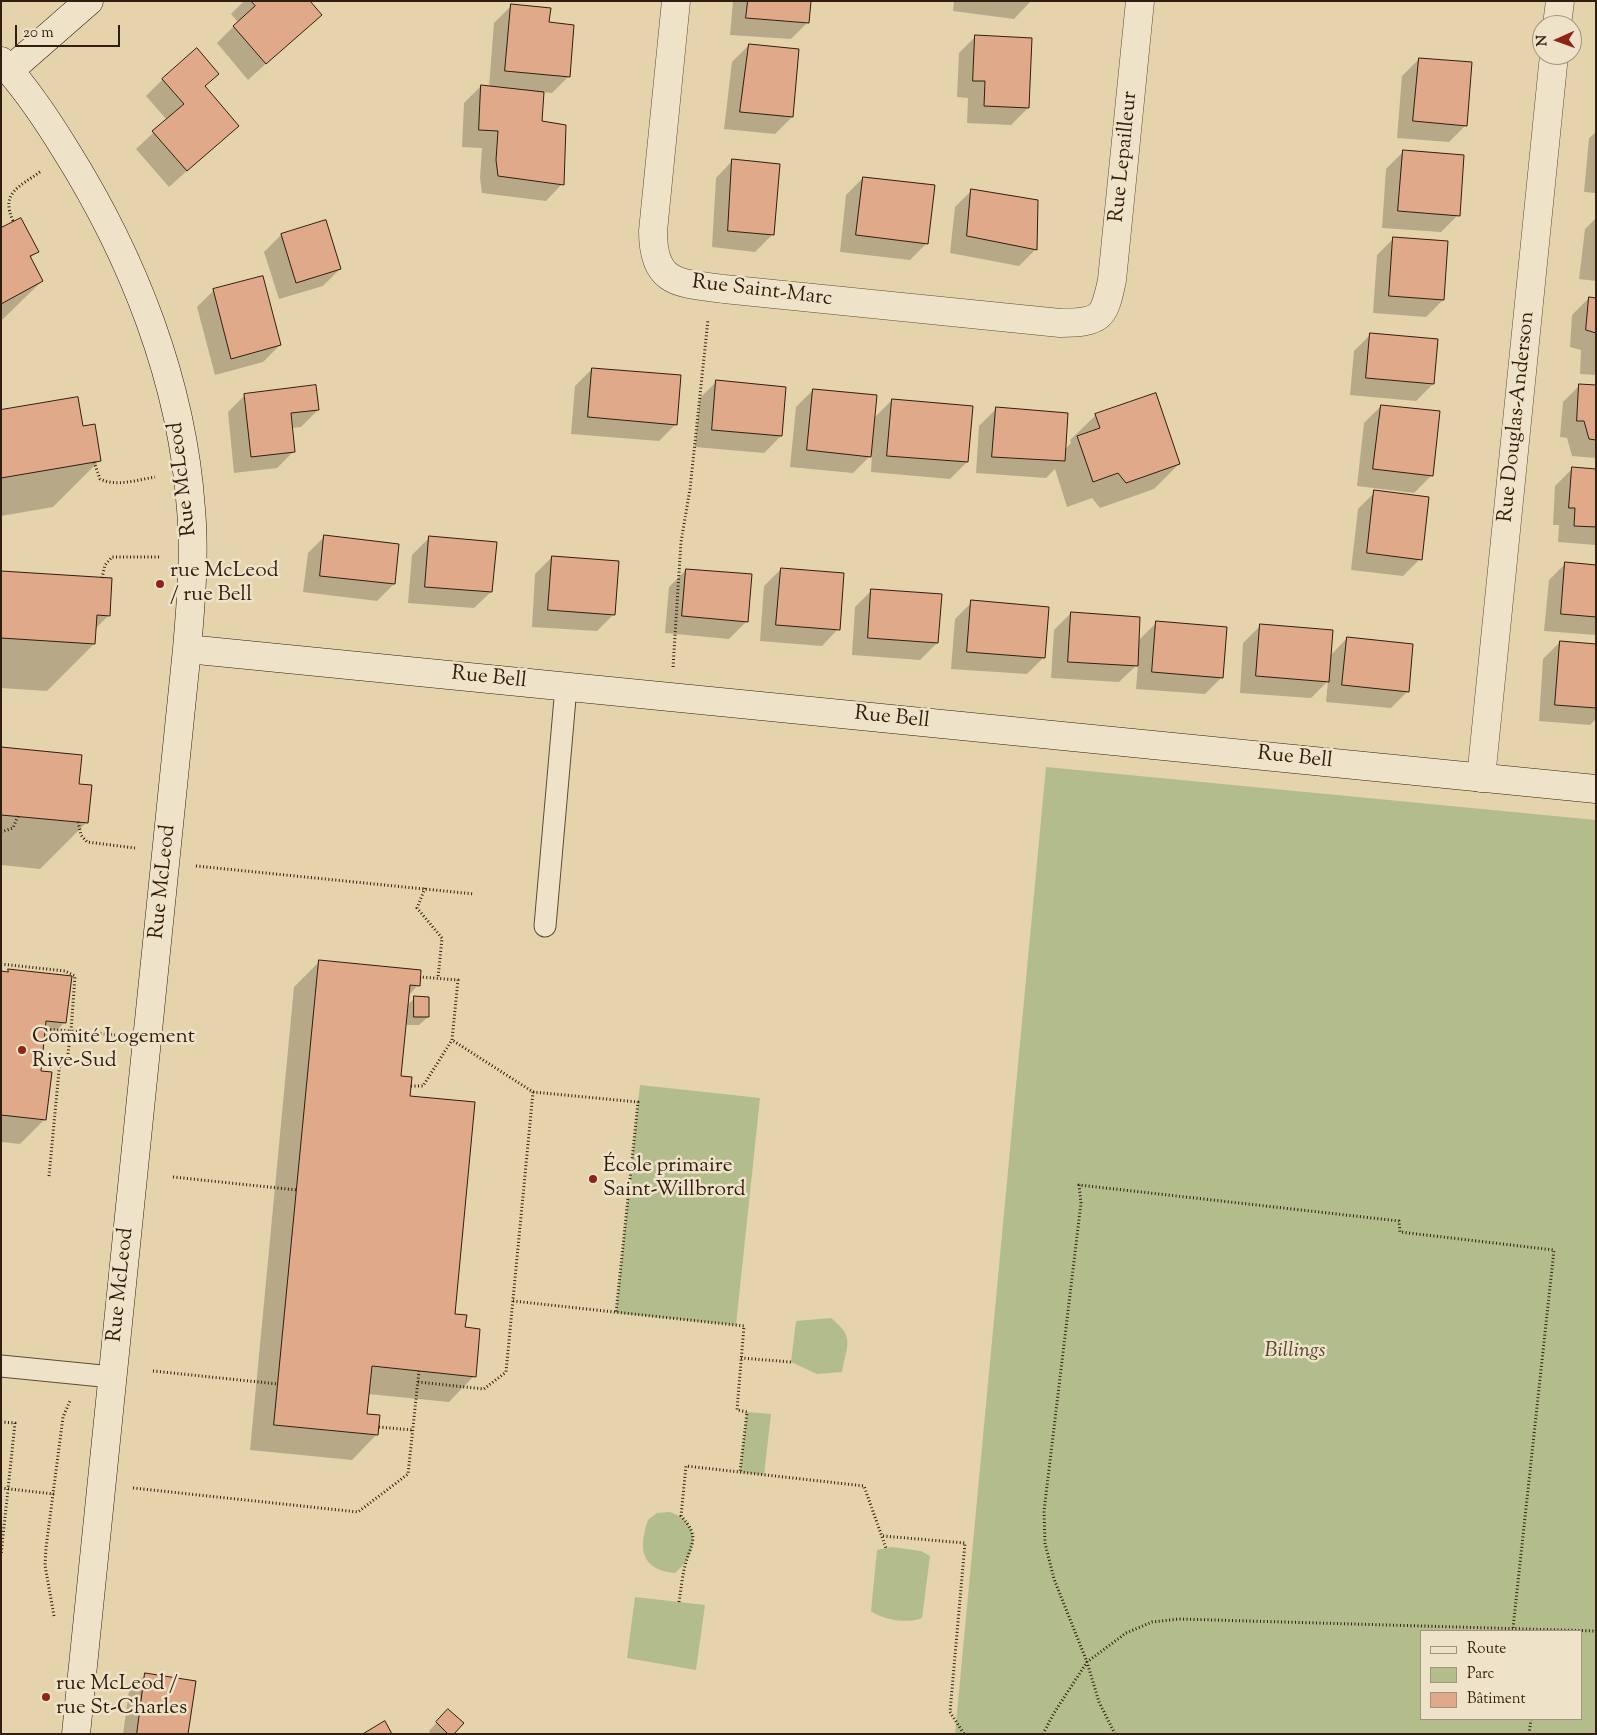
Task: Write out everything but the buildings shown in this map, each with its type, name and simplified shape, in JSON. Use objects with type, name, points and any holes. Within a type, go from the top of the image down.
[{"type":"street","points":[[6,65],[89,1]]},
{"type":"street","name":"Rue Saint-Marc","points":[[676,1],[652,231],[653,251],[658,266],[669,277],[682,282],[724,289],[1035,321],[1084,322],[1096,318],[1104,311]]},
{"type":"street","name":"Rue Lepailleur","points":[[1104,311],[1112,280],[1140,1]]},
{"type":"street","points":[[1558,15],[1560,1]]},
{"type":"street","name":"Rue McLeod","points":[[6,65],[35,102],[99,207],[138,290],[167,372],[176,409],[191,508],[192,574],[187,649],[76,1734]]},
{"type":"street","name":"Rue Douglas-Anderson","points":[[1481,778],[1553,65]]},
{"type":"street","name":"Rue Bell","points":[[187,649],[1596,789]]},
{"type":"lane","points":[[545,926],[566,687]]},
{"type":"lane","points":[[1,1366],[112,1377]]},
{"type":"path","points":[[38,166],[46,178]]},
{"type":"path","points":[[13,222],[7,211],[6,201],[9,193],[41,170]]},
{"type":"path","points":[[673,672],[681,542],[690,489],[709,317]]},
{"type":"path","points":[[94,462],[100,479],[107,482],[118,483],[155,477]]},
{"type":"path","name":"Rue McLeod","points":[[154,472],[156,485]]},
{"type":"path","name":"Rue McLeod","points":[[160,552],[160,566]]},
{"type":"path","points":[[102,578],[105,565],[112,557],[160,557]]},
{"type":"path","points":[[1,832],[14,828],[18,816]]},
{"type":"path","points":[[78,822],[81,835],[87,842],[135,848]]},
{"type":"path","name":"Rue McLeod","points":[[134,858],[136,838]]},
{"type":"path","points":[[196,866],[474,894]]},
{"type":"path","points":[[426,888],[417,908],[442,938],[438,978]]},
{"type":"path","points":[[1,964],[65,970],[75,976],[67,1061]]},
{"type":"path","points":[[411,1086],[423,1086],[452,1040],[458,980],[420,977]]},
{"type":"path","points":[[115,1043],[116,1025]]},
{"type":"path","points":[[46,1029],[116,1035]]},
{"type":"path","points":[[452,1040],[533,1092],[638,1102],[616,1313]]},
{"type":"path","points":[[111,1076],[113,1058]]},
{"type":"path","points":[[49,1176],[60,1060],[112,1066]]},
{"type":"path","points":[[418,1382],[484,1389],[506,1372],[533,1092]]},
{"type":"path","points":[[173,1178],[297,1190]]},
{"type":"path","points":[[1115,1734],[1099,1702],[1087,1662],[1054,1579],[1045,1542],[1044,1511],[1081,1203],[1079,1185],[1399,1221],[1400,1232],[1554,1250],[1513,1628]]},
{"type":"path","points":[[513,1301],[744,1326],[737,1410],[747,1412],[740,1472]]},
{"type":"path","points":[[741,1358],[791,1362]]},
{"type":"path","points":[[153,1371],[278,1384]]},
{"type":"path","points":[[131,1488],[358,1512],[408,1474],[419,1371]]},
{"type":"path","points":[[53,1624],[53,1600],[45,1565],[63,1417],[72,1398]]},
{"type":"path","points":[[1,1422],[15,1423],[1,1554]]},
{"type":"path","points":[[379,1427],[412,1430]]},
{"type":"path","points":[[679,1602],[685,1564],[692,1551],[694,1536],[690,1525],[680,1516],[686,1466],[864,1486],[886,1548]]},
{"type":"path","points":[[1,1488],[54,1494]]},
{"type":"path","points":[[883,1536],[965,1543],[950,1712],[964,1734]]},
{"type":"path","points":[[1043,1734],[1054,1713],[1087,1662],[1126,1633],[1152,1622],[1179,1619],[1540,1630]]},
{"type":"path","points":[[1582,1631],[1596,1631]]},
{"type":"path","points":[[1529,1734],[1531,1720]]},
{"type":"green space","name":"Billings","points":[[1046,767],[1596,820],[1596,1734],[955,1734]]},
{"type":"green space","points":[[640,1085],[760,1098],[736,1325],[616,1313]]},
{"type":"green space","points":[[831,1318],[844,1331],[846,1336],[847,1348],[842,1372],[817,1374],[791,1362],[796,1321]]},
{"type":"green space","points":[[747,1412],[771,1414],[764,1475],[740,1472]]},
{"type":"green space","points":[[670,1512],[688,1524],[692,1531],[693,1540],[688,1557],[675,1573],[655,1568],[649,1563],[643,1549],[643,1540],[648,1520],[657,1513]]},
{"type":"green space","points":[[892,1547],[921,1551],[930,1556],[922,1618],[903,1621],[882,1617],[871,1611],[877,1550]]},
{"type":"green space","points":[[635,1597],[705,1605],[696,1670],[627,1658]]},
{"type":"place","name":"rue McLeod / rue Bell","points":[[160,584]]},
{"type":"place","name":"Comité Logement Rive-Sud","points":[[22,1050]]},
{"type":"place","name":"École primaire Saint-Willbrord","points":[[593,1179]]},
{"type":"place","name":"rue McLeod / rue St-Charles","points":[[46,1697]]}]
